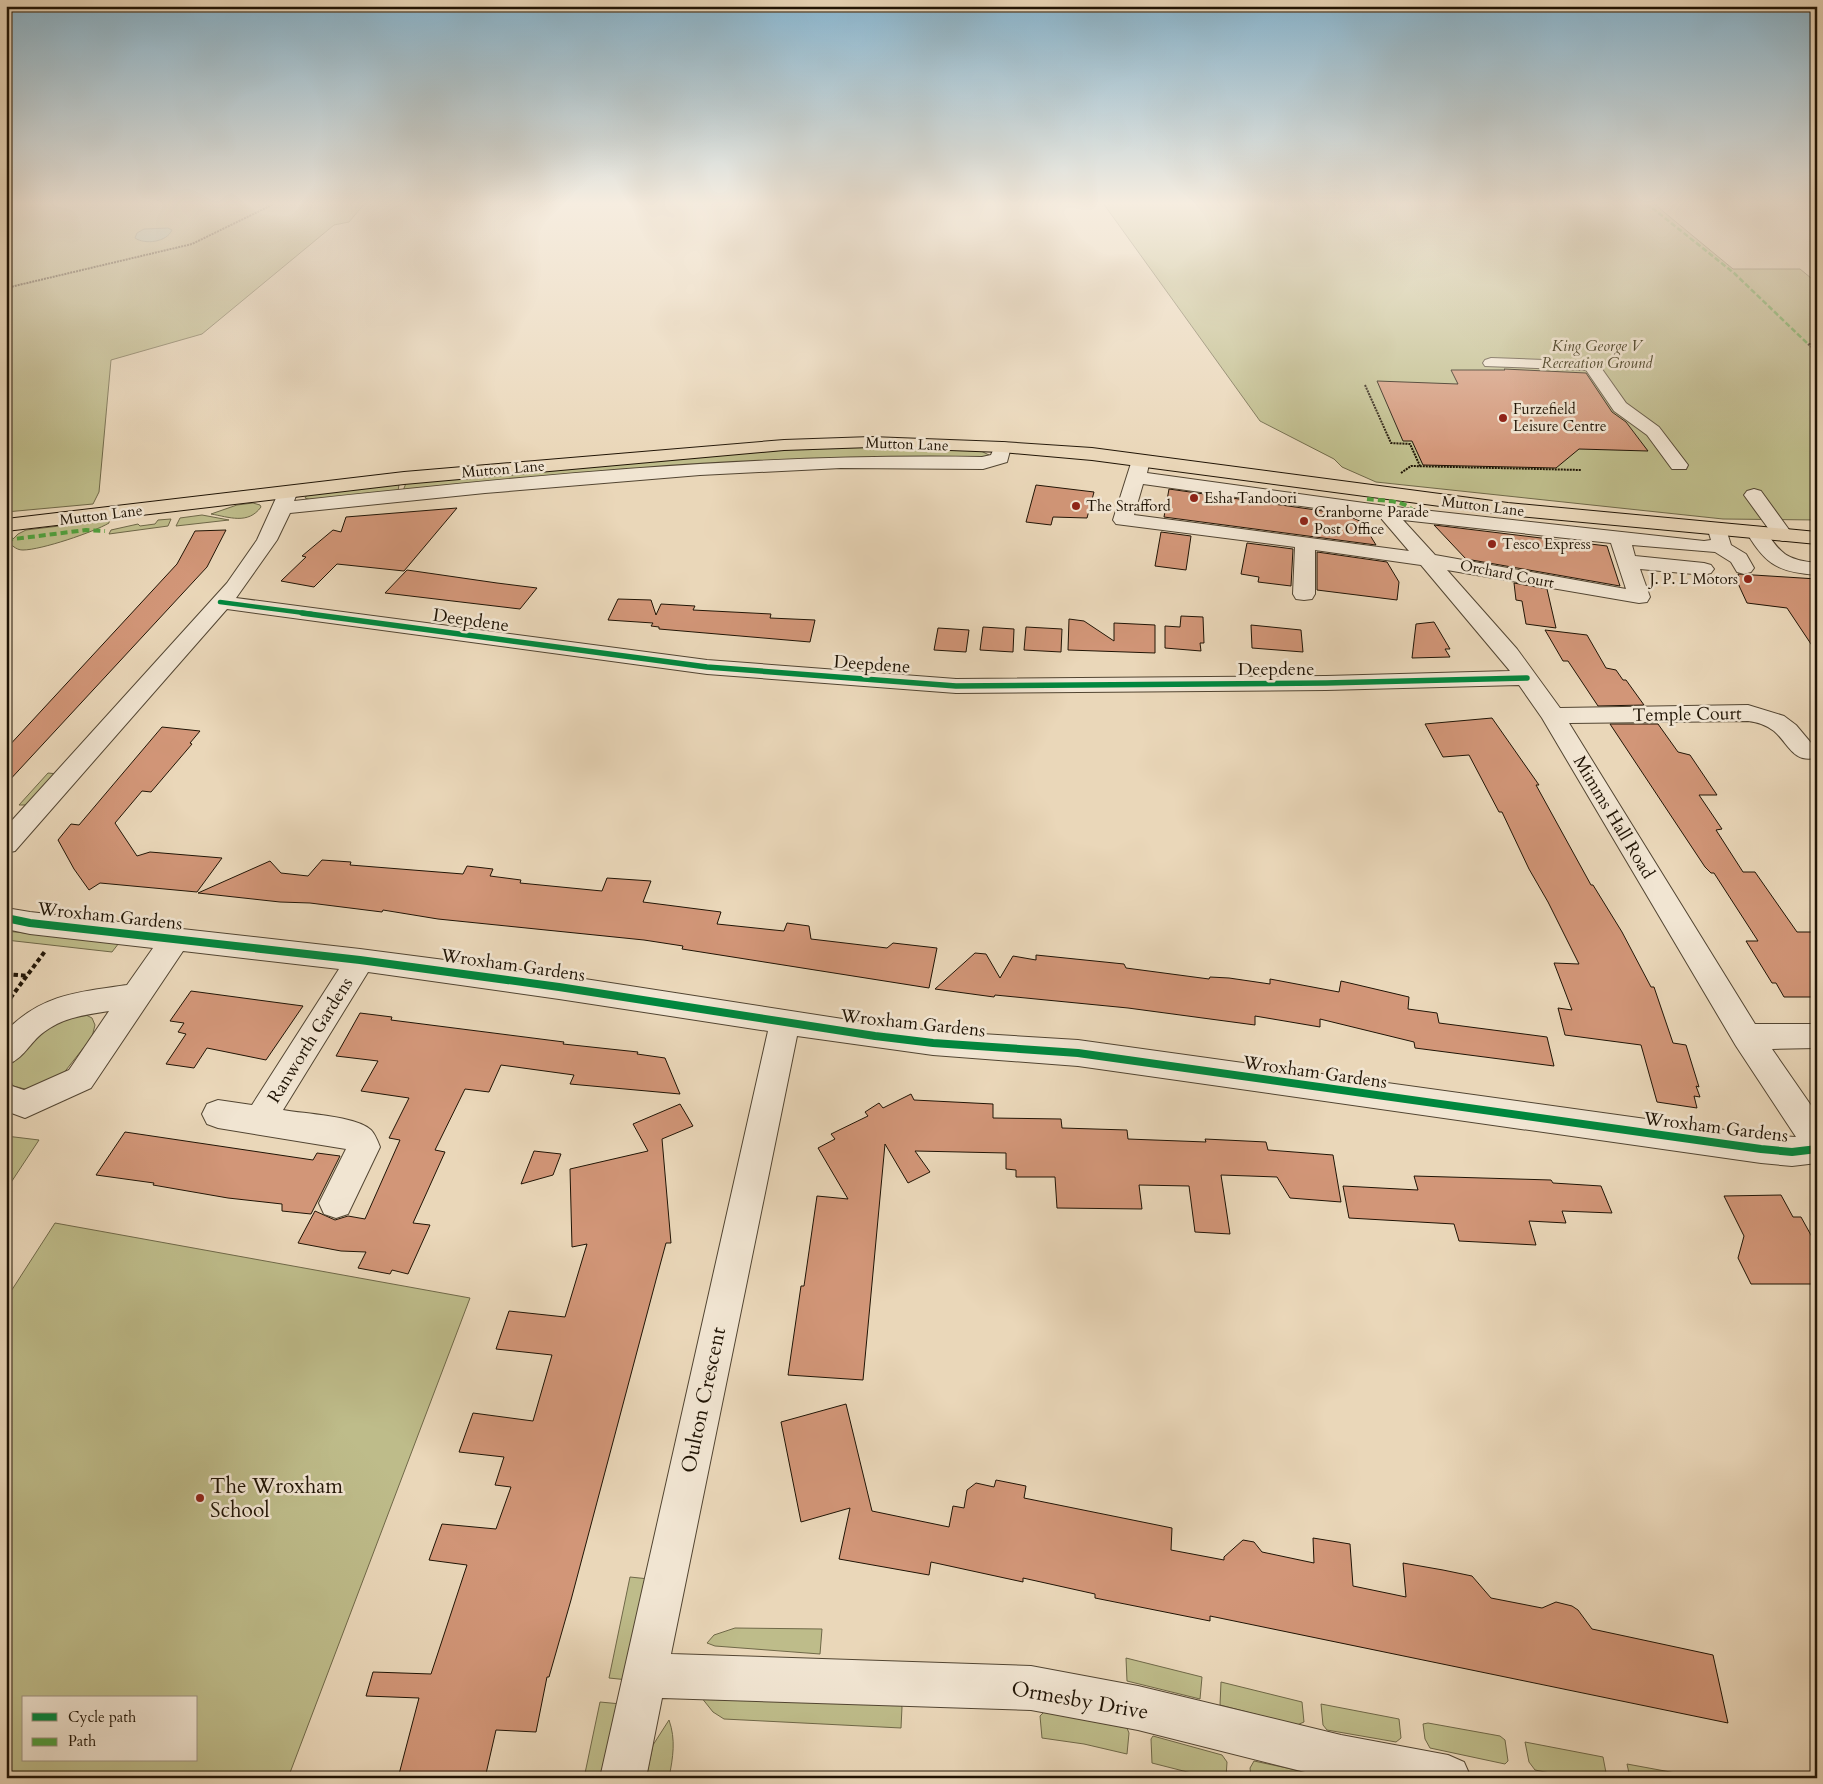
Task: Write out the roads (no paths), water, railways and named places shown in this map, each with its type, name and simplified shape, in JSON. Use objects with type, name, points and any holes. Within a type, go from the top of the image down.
[{"type":"main road","name":"Mutton Lane","points":[[8,527],[286,499],[404,478],[784,445],[871,442],[1002,446],[1138,469],[1382,494],[1718,538],[1757,533],[1817,538]]},
{"type":"street","points":[[1492,363],[1591,365],[1620,407],[1653,431],[1679,465]]},
{"type":"street","points":[[1138,469],[1386,512],[1704,547],[1718,538],[1739,558],[1744,568]]},
{"type":"street","name":"Orchard Court","points":[[1138,469],[1123,520],[1429,561],[1530,578],[1584,590],[1639,597],[1627,561]]},
{"type":"street","points":[[1754,495],[1783,535]]},
{"type":"street","points":[[6,844],[220,602],[262,550],[286,499]]},
{"type":"street","name":"Mimms Hall Road","points":[[1386,512],[1527,678],[1553,716],[1748,1037],[1817,1140]]},
{"type":"street","points":[[1757,533],[1766,549],[1777,561],[1789,567],[1817,569]]},
{"type":"street","points":[[1619,537],[1627,561],[1704,569]]},
{"type":"street","points":[[1304,594],[1305,544]]},
{"type":"street","name":"Deepdene","points":[[220,602],[707,667],[956,686],[1326,683],[1527,678]]},
{"type":"street","name":"Temple Court","points":[[1553,716],[1748,713],[1762,715],[1780,723],[1806,752]]},
{"type":"street","name":"Wroxham Gardens","points":[[6,918],[30,923],[360,960],[559,987],[927,1042],[1078,1053],[1761,1149],[1792,1152],[1817,1150]]},
{"type":"street","points":[[8,1099],[25,1104],[80,1079],[176,939]]},
{"type":"street","name":"Ranworth Gardens","points":[[260,1120],[360,960]]},
{"type":"street","points":[[6,1052],[32,1024],[64,1006],[136,995]]},
{"type":"street","name":"Oulton Crescent","points":[[623,1778],[785,1022]]},
{"type":"street","points":[[1748,1037],[1817,1036]]},
{"type":"street","name":"Ranworth Gardens","points":[[218,1114],[351,1135],[360,1140],[364,1147],[336,1203]]},
{"type":"street","name":"Ormesby Drive","points":[[644,1676],[1031,1688],[1138,1708],[1332,1756],[1448,1778]]},
{"type":"place","name":"Furzefield Leisure Centre","points":[[1503,418]]},
{"type":"place","name":"Esha Tandoori","points":[[1194,498]]},
{"type":"place","name":"The Strafford","points":[[1076,506]]},
{"type":"place","name":"Cranborne Parade Post Office","points":[[1304,521]]},
{"type":"place","name":"Tesco Express","points":[[1492,544]]},
{"type":"place","name":"J. P. L Motors","points":[[1748,579]]},
{"type":"place","name":"The Wroxham School","points":[[200,1498]]},
{"type":"park label","name":"King George V Recreation Ground","points":[[1597,354]]}]
